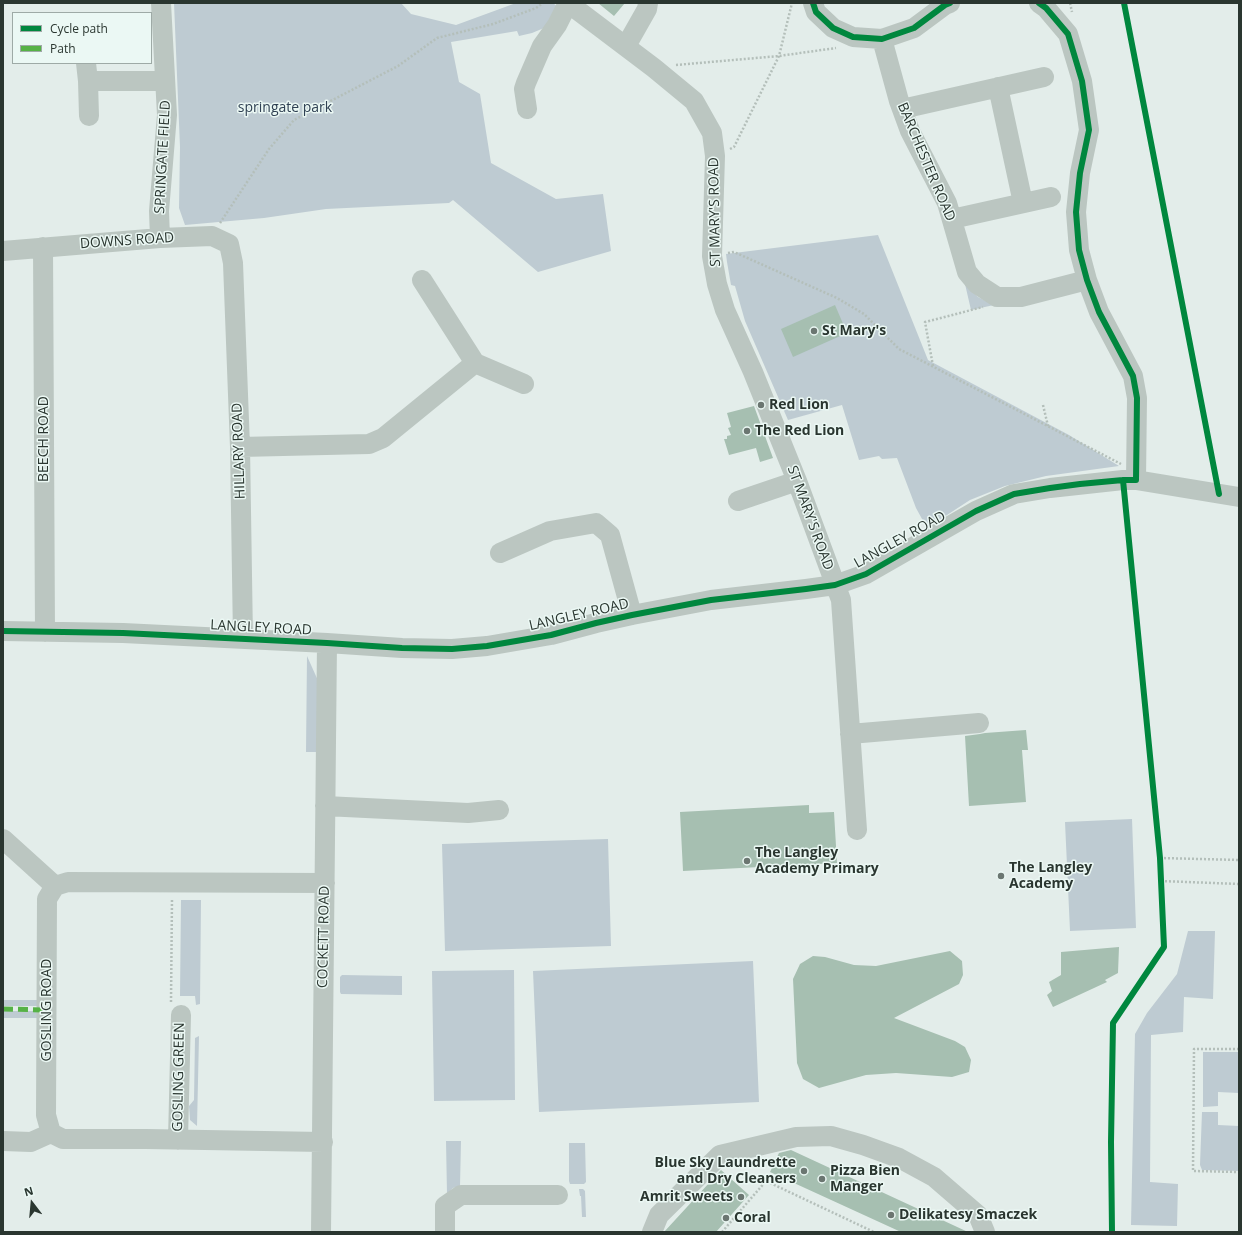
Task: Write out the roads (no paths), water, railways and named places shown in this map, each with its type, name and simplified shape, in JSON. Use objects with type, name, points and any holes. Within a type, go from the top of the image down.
[{"type":"street","name":"SPRINGATE FIELD","points":[[160,238],[159,211],[167,114],[161,3]]},
{"type":"street","points":[[527,109],[524,89],[526,83],[542,46],[557,25],[568,3]]},
{"type":"street","name":"ST MARY'S ROAD","points":[[568,3],[626,46],[694,101],[712,133],[715,156],[712,256],[717,284],[725,310],[753,372],[797,481],[841,600],[857,830]]},
{"type":"street","points":[[626,46],[647,9],[648,3]]},
{"type":"street","points":[[813,3],[816,12],[833,28],[853,37],[882,39],[914,28],[945,5],[950,3]]},
{"type":"street","points":[[1039,3],[1046,8],[1068,34],[1082,81],[1089,130],[1080,173],[1076,212],[1079,250],[1087,280],[1099,312],[1133,376],[1137,398],[1130,480]]},
{"type":"street","name":"BARCHESTER ROAD","points":[[882,39],[902,109],[910,131],[947,203],[967,272],[977,284],[997,297],[1021,297],[1087,280]]},
{"type":"street","points":[[89,116],[87,72],[165,81]]},
{"type":"street","points":[[902,109],[1044,77]]},
{"type":"street","points":[[998,88],[1023,203]]},
{"type":"street","points":[[952,219],[1051,197]]},
{"type":"street","name":"DOWNS ROAD","points":[[3,251],[160,238],[212,236],[229,244],[233,263]]},
{"type":"street","name":"BEECH ROAD","points":[[43,247],[45,632]]},
{"type":"street","name":"HILLARY ROAD","points":[[233,263],[240,447],[243,639]]},
{"type":"street","points":[[422,280],[475,364],[524,384]]},
{"type":"street","points":[[240,447],[369,444],[383,438],[475,364]]},
{"type":"street","name":"LANGLEY ROAD","points":[[3,631],[123,633],[402,648],[452,649],[487,646],[551,635],[632,615],[711,600],[806,590],[835,585],[866,574],[976,511],[1014,494],[1050,488],[1130,480],[1239,497]]},
{"type":"street","points":[[738,501],[797,481]]},
{"type":"street","points":[[500,553],[550,531],[596,523],[610,535],[632,615]]},
{"type":"street","name":"COCKETT ROAD","points":[[322,1232],[327,643]]},
{"type":"street","points":[[850,734],[979,723]]},
{"type":"street","points":[[325,806],[468,813],[499,810]]},
{"type":"street","points":[[3,839],[55,886],[68,882],[325,883]]},
{"type":"street","name":"GOSLING ROAD","points":[[51,1133],[46,1115],[48,900],[55,886]]},
{"type":"street","name":"GOSLING GREEN","points":[[178,1140],[181,1015]]},
{"type":"street","points":[[3,1141],[31,1142],[51,1133],[63,1139],[322,1142]]},
{"type":"street","points":[[652,1232],[659,1215],[720,1155],[796,1137],[830,1136],[863,1145],[899,1158],[934,1177],[978,1215],[985,1232]]},
{"type":"street","points":[[444,1232],[445,1206],[461,1195],[558,1195]]},
{"type":"place","name":"St Mary's","points":[[814,331]]},
{"type":"place","name":"Red Lion","points":[[761,405]]},
{"type":"place","name":"The Red Lion","points":[[747,431]]},
{"type":"place","name":"The Langley Academy Primary","points":[[747,861]]},
{"type":"place","name":"The Langley Academy","points":[[1001,876]]},
{"type":"place","name":"Blue Sky Laundrette and Dry Cleaners","points":[[804,1171]]},
{"type":"place","name":"Pizza Bien Manger","points":[[822,1179]]},
{"type":"place","name":"Amrit Sweets","points":[[741,1197]]},
{"type":"place","name":"Delikatesy Smaczek","points":[[891,1215]]},
{"type":"place","name":"Coral","points":[[726,1218]]},
{"type":"park label","name":"springate park","points":[[285,108]]}]
